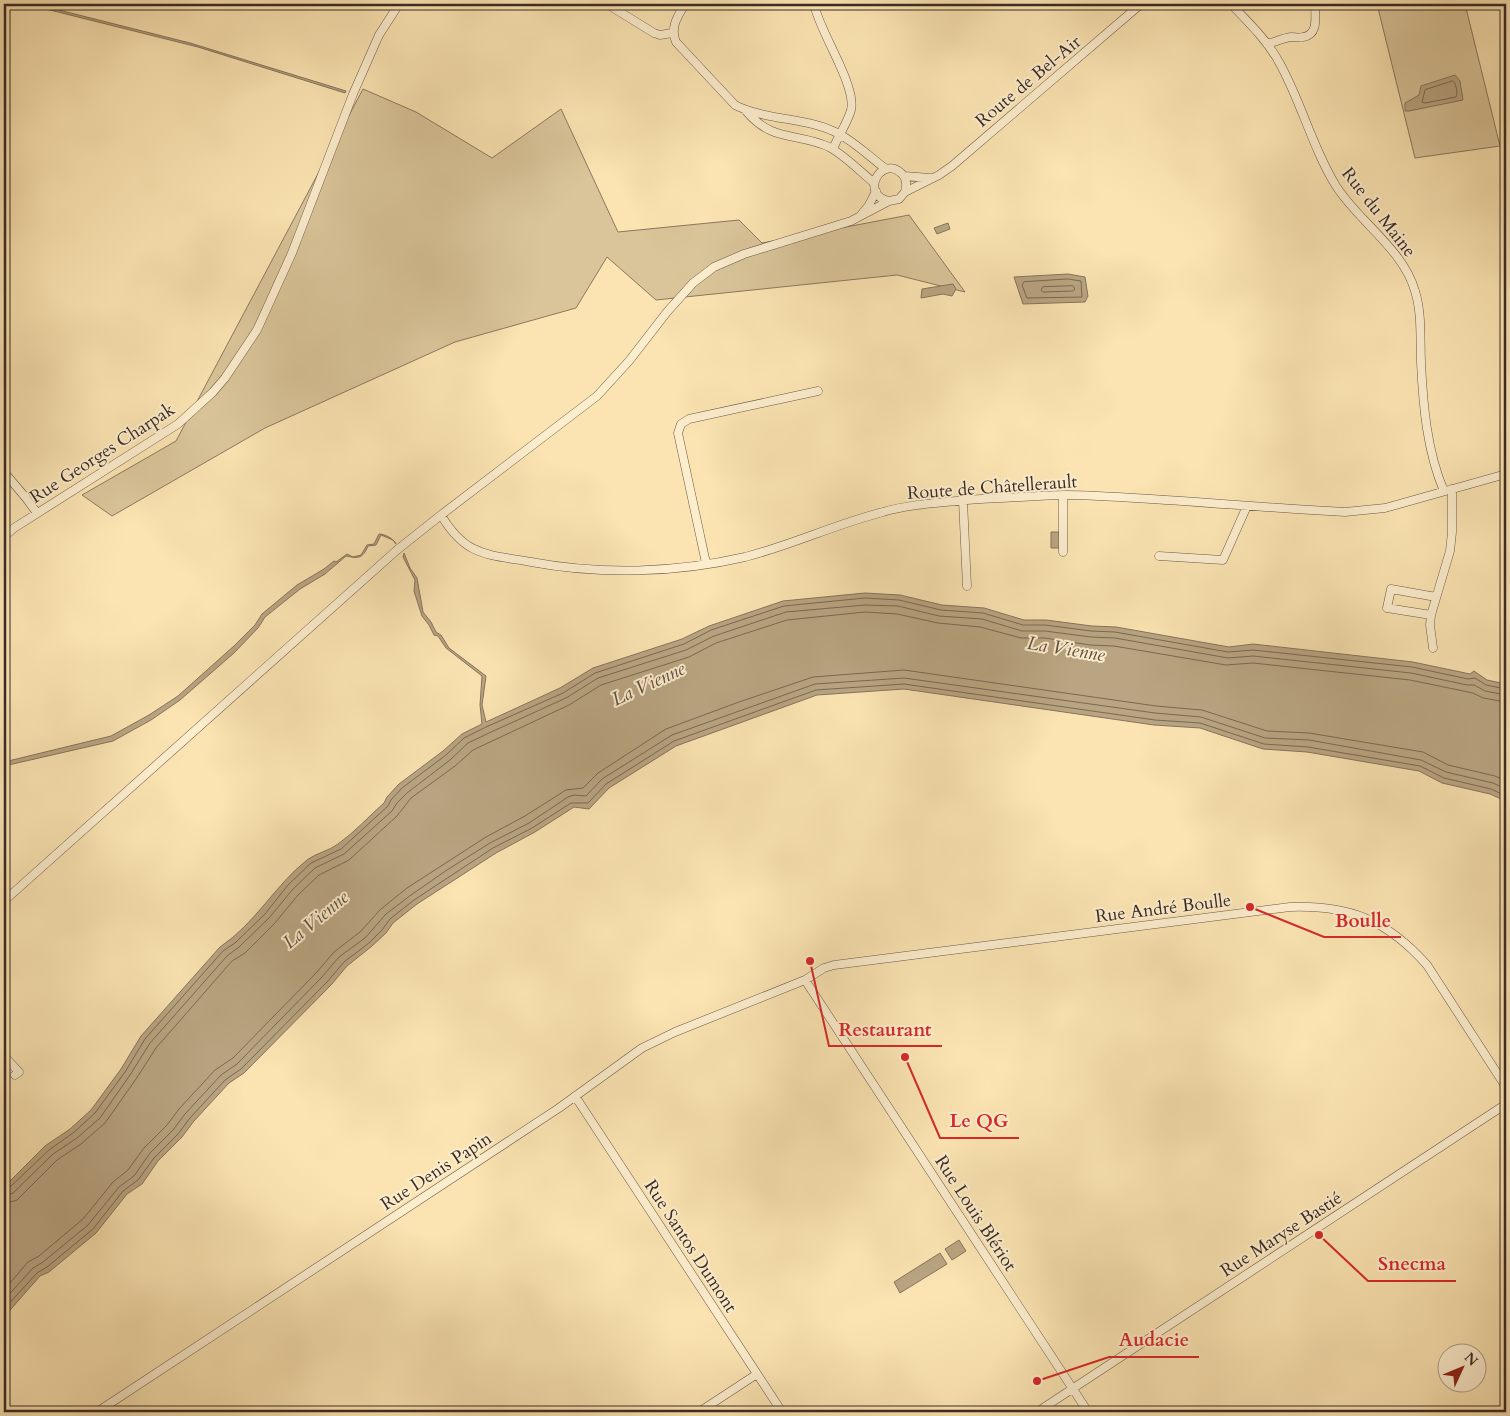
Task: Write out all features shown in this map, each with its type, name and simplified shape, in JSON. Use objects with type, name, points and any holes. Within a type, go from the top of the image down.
[{"type":"street","name":"Rue Georges Charpak","points":[[4,537],[37,513],[178,424],[213,392],[225,378],[257,330],[292,253],[353,94],[379,35],[399,4]]},
{"type":"street","points":[[607,4],[654,33],[660,35],[672,33]]},
{"type":"street","points":[[685,4],[677,18],[672,33],[676,42],[735,104],[746,111],[756,122],[774,133],[818,143],[832,149],[875,187],[881,198],[889,201]]},
{"type":"street","points":[[814,4],[852,103],[832,149]]},
{"type":"street","name":"Route de Bel-Air","points":[[905,192],[952,166],[1141,4]]},
{"type":"street","name":"Rue du Maine","points":[[1231,4],[1267,44],[1280,64],[1336,186],[1351,206],[1402,263],[1412,283],[1419,306],[1422,386],[1431,453],[1435,471],[1444,492]]},
{"type":"street","points":[[1267,44],[1292,37],[1310,35],[1315,26],[1315,4]]},
{"type":"street","points":[[746,111],[821,127],[839,134],[886,169],[896,170],[904,176],[932,178]]},
{"type":"street","points":[[858,218],[870,205],[878,174],[886,169]]},
{"type":"street","points":[[4,901],[377,568],[441,515],[597,396],[629,361],[682,294],[702,275],[744,254],[842,224],[858,218],[889,201],[899,199],[905,192],[904,176]]},
{"type":"street","points":[[706,564],[678,433],[681,424],[689,419],[818,391]]},
{"type":"street","points":[[4,472],[37,513]]},
{"type":"street","name":"Route de Châtellerault","points":[[441,515],[458,538],[467,546],[486,554],[553,566],[585,569],[653,570],[706,564],[744,557],[777,548],[887,511],[963,501],[1063,496],[1123,497],[1345,512],[1385,508],[1506,474]]},
{"type":"street","points":[[1433,648],[1430,625],[1431,615],[1450,551],[1452,489]]},
{"type":"street","points":[[1063,496],[1063,552]]},
{"type":"street","points":[[963,501],[967,586]]},
{"type":"street","points":[[1159,556],[1223,560],[1247,506]]},
{"type":"street","points":[[1431,615],[1387,608],[1391,589],[1436,597]]},
{"type":"street","name":"Rue André Boulle","points":[[805,980],[834,964],[1290,907],[1334,909],[1368,919],[1399,937],[1413,950],[1427,965],[1506,1087]]},
{"type":"street","name":"Rue Denis Papin","points":[[101,1411],[575,1096],[634,1053],[650,1044],[805,980]]},
{"type":"street","name":"Rue Louis Blériot","points":[[805,980],[1088,1412]]},
{"type":"street","points":[[4,1056],[19,1072],[15,1075]]},
{"type":"street","name":"Rue Santos Dumont","points":[[575,1096],[782,1412]]},
{"type":"street","name":"Rue Maryse Bastié","points":[[1037,1412],[1506,1104]]},
{"type":"street","points":[[699,1412],[757,1374]]},
{"type":"shaded area","points":[[1377,4],[1465,4],[1500,146],[1415,158]]},
{"type":"shaded area","points":[[363,89],[416,112],[492,158],[561,109],[618,232],[739,220],[762,243],[909,215],[965,292],[897,275],[656,300],[607,257],[576,308],[455,342],[265,428],[112,516],[82,495],[176,441]]},
{"type":"water","points":[[26,4],[35,4],[190,43],[346,91],[345,93],[198,47]]},
{"type":"water","points":[[1455,75],[1460,81],[1463,100],[1405,111],[1405,103],[1419,95],[1421,86]]},
{"type":"water","points":[[948,223],[950,229],[937,234],[934,228]]},
{"type":"water","points":[[1068,274],[1085,277],[1088,296],[1085,302],[1023,304],[1014,277]]},
{"type":"water","points":[[953,284],[956,289],[952,296],[943,294],[921,298],[922,289]]},
{"type":"water","points":[[1051,532],[1059,532],[1060,548],[1051,548]]},
{"type":"water","points":[[379,534],[393,540],[381,535],[376,545],[368,546],[360,557],[353,557],[361,555],[367,545],[374,544]]},
{"type":"water","name":"La Vienne","points":[[404,553],[410,568],[417,578],[423,612],[436,632],[441,635],[449,648],[486,676],[482,705],[486,722],[560,688],[593,668],[682,639],[709,626],[783,601],[865,593],[900,595],[942,605],[984,608],[1024,620],[1046,620],[1116,627],[1229,647],[1253,644],[1413,662],[1470,674],[1474,671],[1487,680],[1506,684],[1506,801],[1490,794],[1442,783],[1419,771],[1307,752],[1263,749],[1200,728],[1154,725],[904,689],[817,695],[676,746],[609,788],[589,809],[574,807],[535,832],[496,853],[417,904],[393,923],[386,933],[347,966],[331,985],[244,1073],[229,1083],[182,1137],[158,1161],[142,1184],[127,1194],[96,1233],[49,1272],[40,1276],[4,1317],[4,1187],[45,1146],[70,1129],[91,1110],[121,1069],[141,1036],[220,947],[255,916],[296,870],[307,860],[344,839],[384,803],[399,784],[443,751],[462,734],[482,724],[480,705],[482,676],[446,648],[438,636],[434,635],[422,616],[414,591],[415,580],[403,557]]},
{"type":"water","points":[[347,554],[353,557],[346,556],[325,574],[300,589],[265,617],[258,628],[234,653],[180,700],[151,720],[113,741],[4,766],[4,762],[111,736],[149,715],[178,696],[235,645],[255,625],[262,614],[297,585],[334,561],[336,562]]},
{"type":"water","points":[[959,1240],[966,1251],[952,1260],[945,1249]]},
{"type":"water","points":[[940,1253],[947,1264],[900,1293],[894,1282]]},
{"type":"place","name":"Boulle","points":[[1250,907]]},
{"type":"place","name":"Restaurant","points":[[810,961]]},
{"type":"place","name":"Le QG","points":[[905,1057]]},
{"type":"place","name":"Snecma","points":[[1319,1235]]},
{"type":"place","name":"Audacie","points":[[1037,1381]]}]
